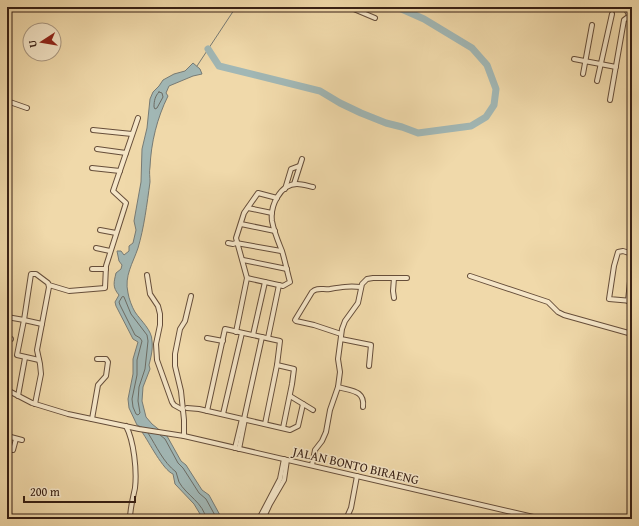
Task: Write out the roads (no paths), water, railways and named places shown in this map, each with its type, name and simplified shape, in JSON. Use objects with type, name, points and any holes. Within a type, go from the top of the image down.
[{"type":"street","points":[[349,7],[375,18]]},
{"type":"street","points":[[625,7],[632,21]]},
{"type":"street","points":[[597,81],[612,14]]},
{"type":"street","points":[[610,100],[624,20],[630,15]]},
{"type":"street","points":[[582,74],[592,25]]},
{"type":"street","points":[[574,59],[616,67]]},
{"type":"street","points":[[7,101],[27,108]]},
{"type":"street","points":[[39,360],[17,355],[24,320],[30,275],[33,273],[36,274],[49,285],[69,291],[104,288],[110,251],[126,203],[113,192],[138,118]]},
{"type":"street","points":[[93,130],[132,134]]},
{"type":"street","points":[[97,149],[126,153]]},
{"type":"street","points":[[294,184],[302,159]]},
{"type":"street","points":[[285,189],[291,169],[299,166]]},
{"type":"street","points":[[92,168],[120,171]]},
{"type":"street","points":[[247,278],[283,286],[290,282],[272,220],[272,213],[277,198],[285,189],[294,184],[313,187]]},
{"type":"street","points":[[236,332],[247,278],[240,249],[236,243],[236,238],[244,213],[258,193],[277,198]]},
{"type":"street","points":[[248,208],[272,213]]},
{"type":"street","points":[[241,224],[275,231]]},
{"type":"street","points":[[100,230],[116,233]]},
{"type":"street","points":[[228,243],[282,251]]},
{"type":"street","points":[[96,248],[110,251]]},
{"type":"street","points":[[632,254],[623,251],[618,252],[614,266],[609,299],[630,301],[632,262]]},
{"type":"street","points":[[7,260],[7,270]]},
{"type":"street","points":[[243,260],[287,270]]},
{"type":"street","points":[[92,268],[106,269]]},
{"type":"street","points":[[147,275],[150,294],[158,306],[160,314],[160,325],[156,344],[158,365],[172,402],[174,405],[183,410]]},
{"type":"street","points":[[470,276],[548,302],[564,316],[632,334]]},
{"type":"street","points":[[312,465],[315,450],[322,441],[326,432],[330,410],[338,387],[340,372],[338,358],[341,334],[345,321],[358,304],[363,282],[370,278],[407,278]]},
{"type":"street","points":[[394,278],[394,298]]},
{"type":"street","points":[[253,335],[265,282]]},
{"type":"street","points":[[35,404],[41,374],[37,350],[49,285]]},
{"type":"street","points":[[268,338],[279,285]]},
{"type":"street","points":[[341,334],[295,320],[314,290],[344,286],[361,287]]},
{"type":"street","points":[[184,436],[181,391],[175,354],[180,329],[185,321],[192,296]]},
{"type":"street","points":[[7,317],[42,324]]},
{"type":"street","points":[[207,410],[225,329],[268,338],[280,341],[277,365],[265,424]]},
{"type":"street","points":[[223,414],[242,333]]},
{"type":"street","points":[[237,449],[262,337]]},
{"type":"street","points":[[207,338],[223,341]]},
{"type":"street","points":[[341,339],[371,345],[369,366]]},
{"type":"street","points":[[18,396],[25,358]]},
{"type":"street","points":[[92,420],[98,385],[106,377],[108,364],[106,359],[97,359]]},
{"type":"street","points":[[277,365],[294,369],[283,428]]},
{"type":"street","points":[[338,387],[360,394],[363,399],[363,407]]},
{"type":"street","name":"JALAN BONTO BIRAENG","points":[[7,390],[35,404],[92,420],[184,436],[542,519]]},
{"type":"street","points":[[290,396],[313,410]]},
{"type":"street","points":[[187,408],[207,410],[290,430],[298,426],[303,404]]},
{"type":"street","points":[[126,426],[136,472],[135,487],[130,508],[130,519]]},
{"type":"street","points":[[7,436],[22,440]]},
{"type":"street","points":[[10,451],[16,438]]},
{"type":"street","points":[[259,519],[280,479],[285,459]]},
{"type":"street","points":[[263,519],[284,480],[285,459]]},
{"type":"street","points":[[347,517],[351,508],[357,476]]},
{"type":"water","points":[[193,63],[200,69],[202,74],[169,86],[166,93],[168,96],[153,140],[150,182],[144,224],[138,248],[128,275],[127,287],[129,298],[135,312],[152,337],[149,365],[150,369],[143,387],[142,401],[146,417],[167,436],[181,461],[186,465],[202,490],[209,495],[221,517],[224,519],[203,519],[194,504],[175,484],[173,474],[165,467],[156,455],[142,432],[143,428],[137,425],[129,408],[128,399],[133,374],[133,359],[138,342],[133,339],[115,302],[119,295],[114,287],[116,273],[121,269],[122,265],[119,261],[117,251],[121,251],[124,255],[129,251],[129,246],[133,243],[136,230],[134,221],[141,182],[142,149],[147,128],[150,99],[153,92],[163,80],[174,74],[185,71]]},
{"type":"waterway","points":[[197,66],[236,7]]},
{"type":"waterway","points":[[208,49],[219,66],[320,91],[361,113],[418,133],[471,126],[486,117],[494,105],[496,89],[487,65],[472,48],[424,19],[397,7]]}]
